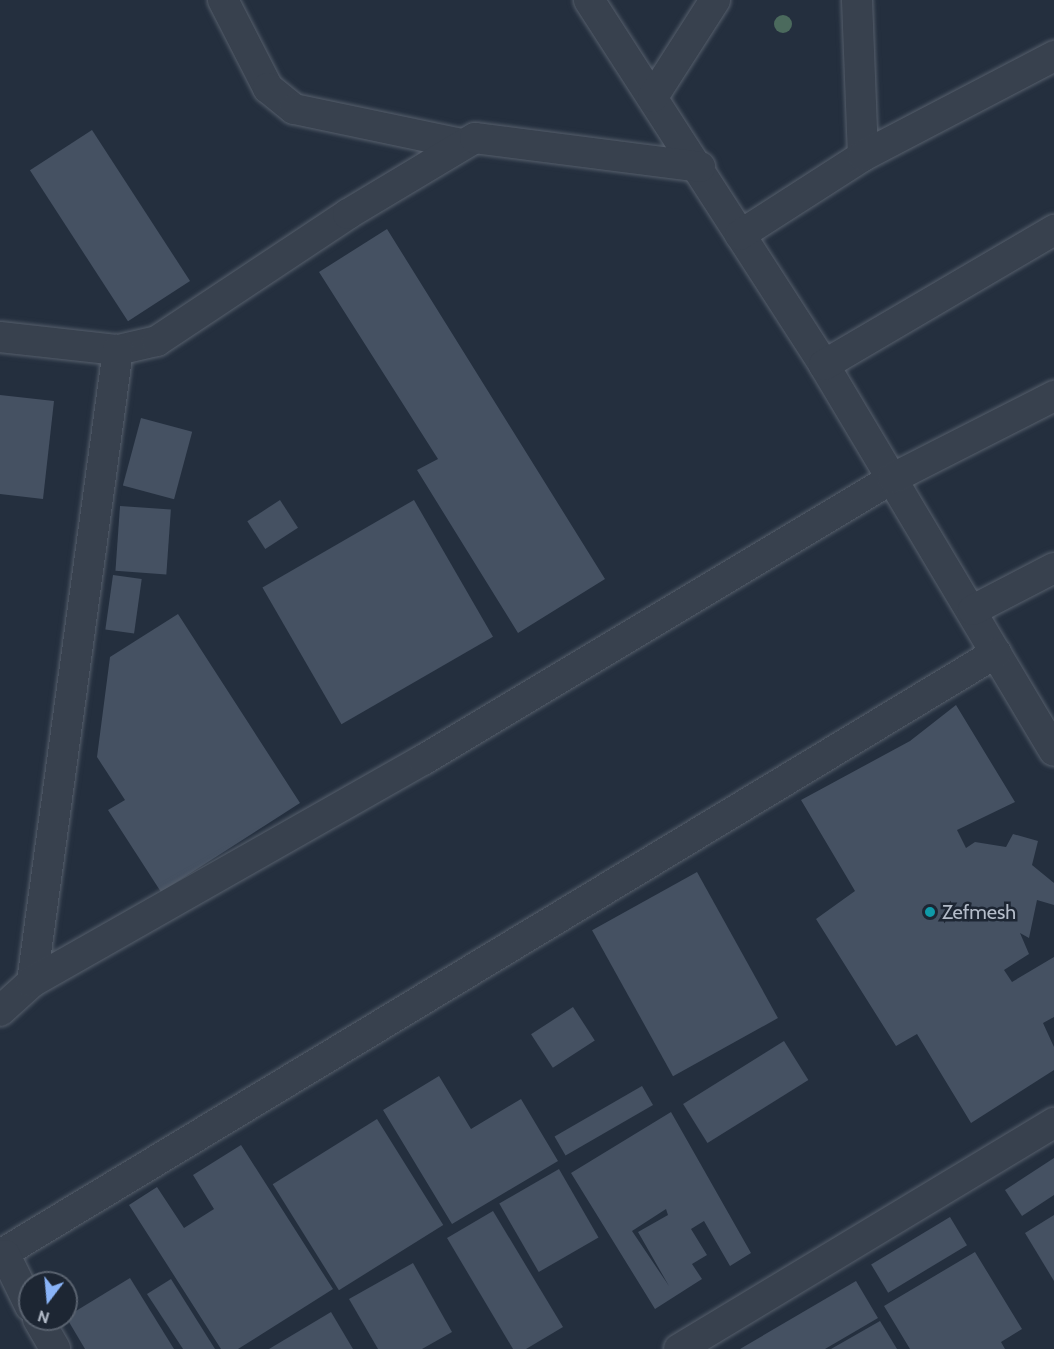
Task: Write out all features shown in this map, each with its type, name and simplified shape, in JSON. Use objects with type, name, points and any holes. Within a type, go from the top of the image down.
[{"type":"street","points":[[223,0],[268,88],[294,109],[393,127],[462,144]]},
{"type":"street","points":[[589,0],[700,167],[740,234],[824,364],[973,610],[1053,749]]},
{"type":"street","points":[[652,97],[715,0]]},
{"type":"street","points":[[857,0],[863,156]]},
{"type":"street","points":[[740,234],[863,156],[1054,56]]},
{"type":"street","points":[[393,127],[409,179]]},
{"type":"street","points":[[0,337],[118,350],[157,341],[462,144],[496,138],[700,167]]},
{"type":"street","points":[[824,364],[1054,230]]},
{"type":"street","points":[[32,982],[118,350]]},
{"type":"street","points":[[0,1011],[32,982],[423,760],[893,478],[1054,396]]},
{"type":"street","points":[[973,610],[1054,568]]},
{"type":"street","points":[[18,1283],[3,1255],[996,653]]},
{"type":"street","points":[[680,1349],[1054,1123]]},
{"type":"street","points":[[45,1331],[55,1349]]},
{"type":"building","points":[[92,130],[190,281],[128,321],[30,170]]},
{"type":"building","points":[[387,229],[605,579],[518,633],[417,470],[438,459],[319,272]]},
{"type":"building","points":[[0,395],[54,401],[43,499],[0,494]]},
{"type":"building","points":[[141,418],[192,432],[174,499],[123,486]]},
{"type":"building","points":[[280,500],[298,528],[265,549],[247,521]]},
{"type":"building","points":[[414,500],[493,637],[341,724],[262,588]]},
{"type":"building","points":[[120,506],[171,510],[166,574],[115,571]]},
{"type":"building","points":[[113,575],[142,579],[134,634],[105,629]]},
{"type":"building","points":[[178,614],[300,803],[161,892],[108,810],[125,800],[97,757],[110,657]]},
{"type":"building","name":"Zefmesh","points":[[956,705],[1015,802],[957,830],[966,848],[975,842],[1006,847],[1013,834],[1038,841],[1032,865],[1054,883],[1054,905],[1037,900],[1029,938],[1020,933],[1029,954],[1004,970],[1012,982],[1054,957],[1054,1017],[1043,1023],[1054,1047],[1054,1070],[971,1123],[917,1034],[896,1046],[816,919],[855,891],[801,800],[910,741]]},
{"type":"building","points":[[697,872],[778,1018],[673,1076],[592,930]]},
{"type":"building","points":[[573,1007],[595,1041],[553,1068],[531,1034]]},
{"type":"building","points":[[784,1041],[808,1080],[707,1143],[683,1104]]},
{"type":"building","points":[[439,1076],[471,1129],[521,1099],[558,1161],[452,1224],[383,1110]]},
{"type":"building","points":[[642,1086],[653,1105],[566,1156],[555,1136]]},
{"type":"building","points":[[671,1112],[751,1253],[730,1266],[704,1221],[691,1229],[707,1255],[692,1264],[702,1279],[655,1309],[571,1173]],"holes":[[[666,1209],[668,1215],[638,1232],[669,1286],[632,1231]]]},
{"type":"building","points":[[377,1119],[443,1225],[339,1290],[273,1184]]},
{"type":"building","points":[[241,1145],[333,1289],[238,1349],[221,1349],[129,1205],[157,1187],[184,1228],[214,1209],[193,1175]]},
{"type":"building","points":[[1054,1158],[1054,1195],[1022,1216],[1005,1190]]},
{"type":"building","points":[[559,1169],[598,1237],[539,1272],[499,1204]]},
{"type":"building","points":[[493,1211],[563,1327],[526,1349],[513,1349],[447,1238]]},
{"type":"building","points":[[1054,1215],[1054,1281],[1025,1233]]},
{"type":"building","points":[[950,1217],[967,1245],[888,1293],[871,1264]]},
{"type":"building","points":[[975,1252],[1022,1329],[1001,1342],[1005,1349],[910,1349],[884,1306]]},
{"type":"building","points":[[413,1263],[452,1332],[422,1349],[378,1349],[349,1299]]},
{"type":"building","points":[[130,1278],[174,1349],[85,1349],[74,1331],[78,1331],[78,1310]]},
{"type":"building","points":[[171,1279],[215,1349],[183,1349],[147,1294]]},
{"type":"building","points":[[856,1281],[878,1318],[825,1349],[740,1349]]},
{"type":"building","points":[[331,1312],[353,1349],[269,1349]]},
{"type":"building","points":[[880,1321],[897,1349],[831,1349]]},
{"type":"place","name":"Zefmesh","points":[[930,912]]}]
